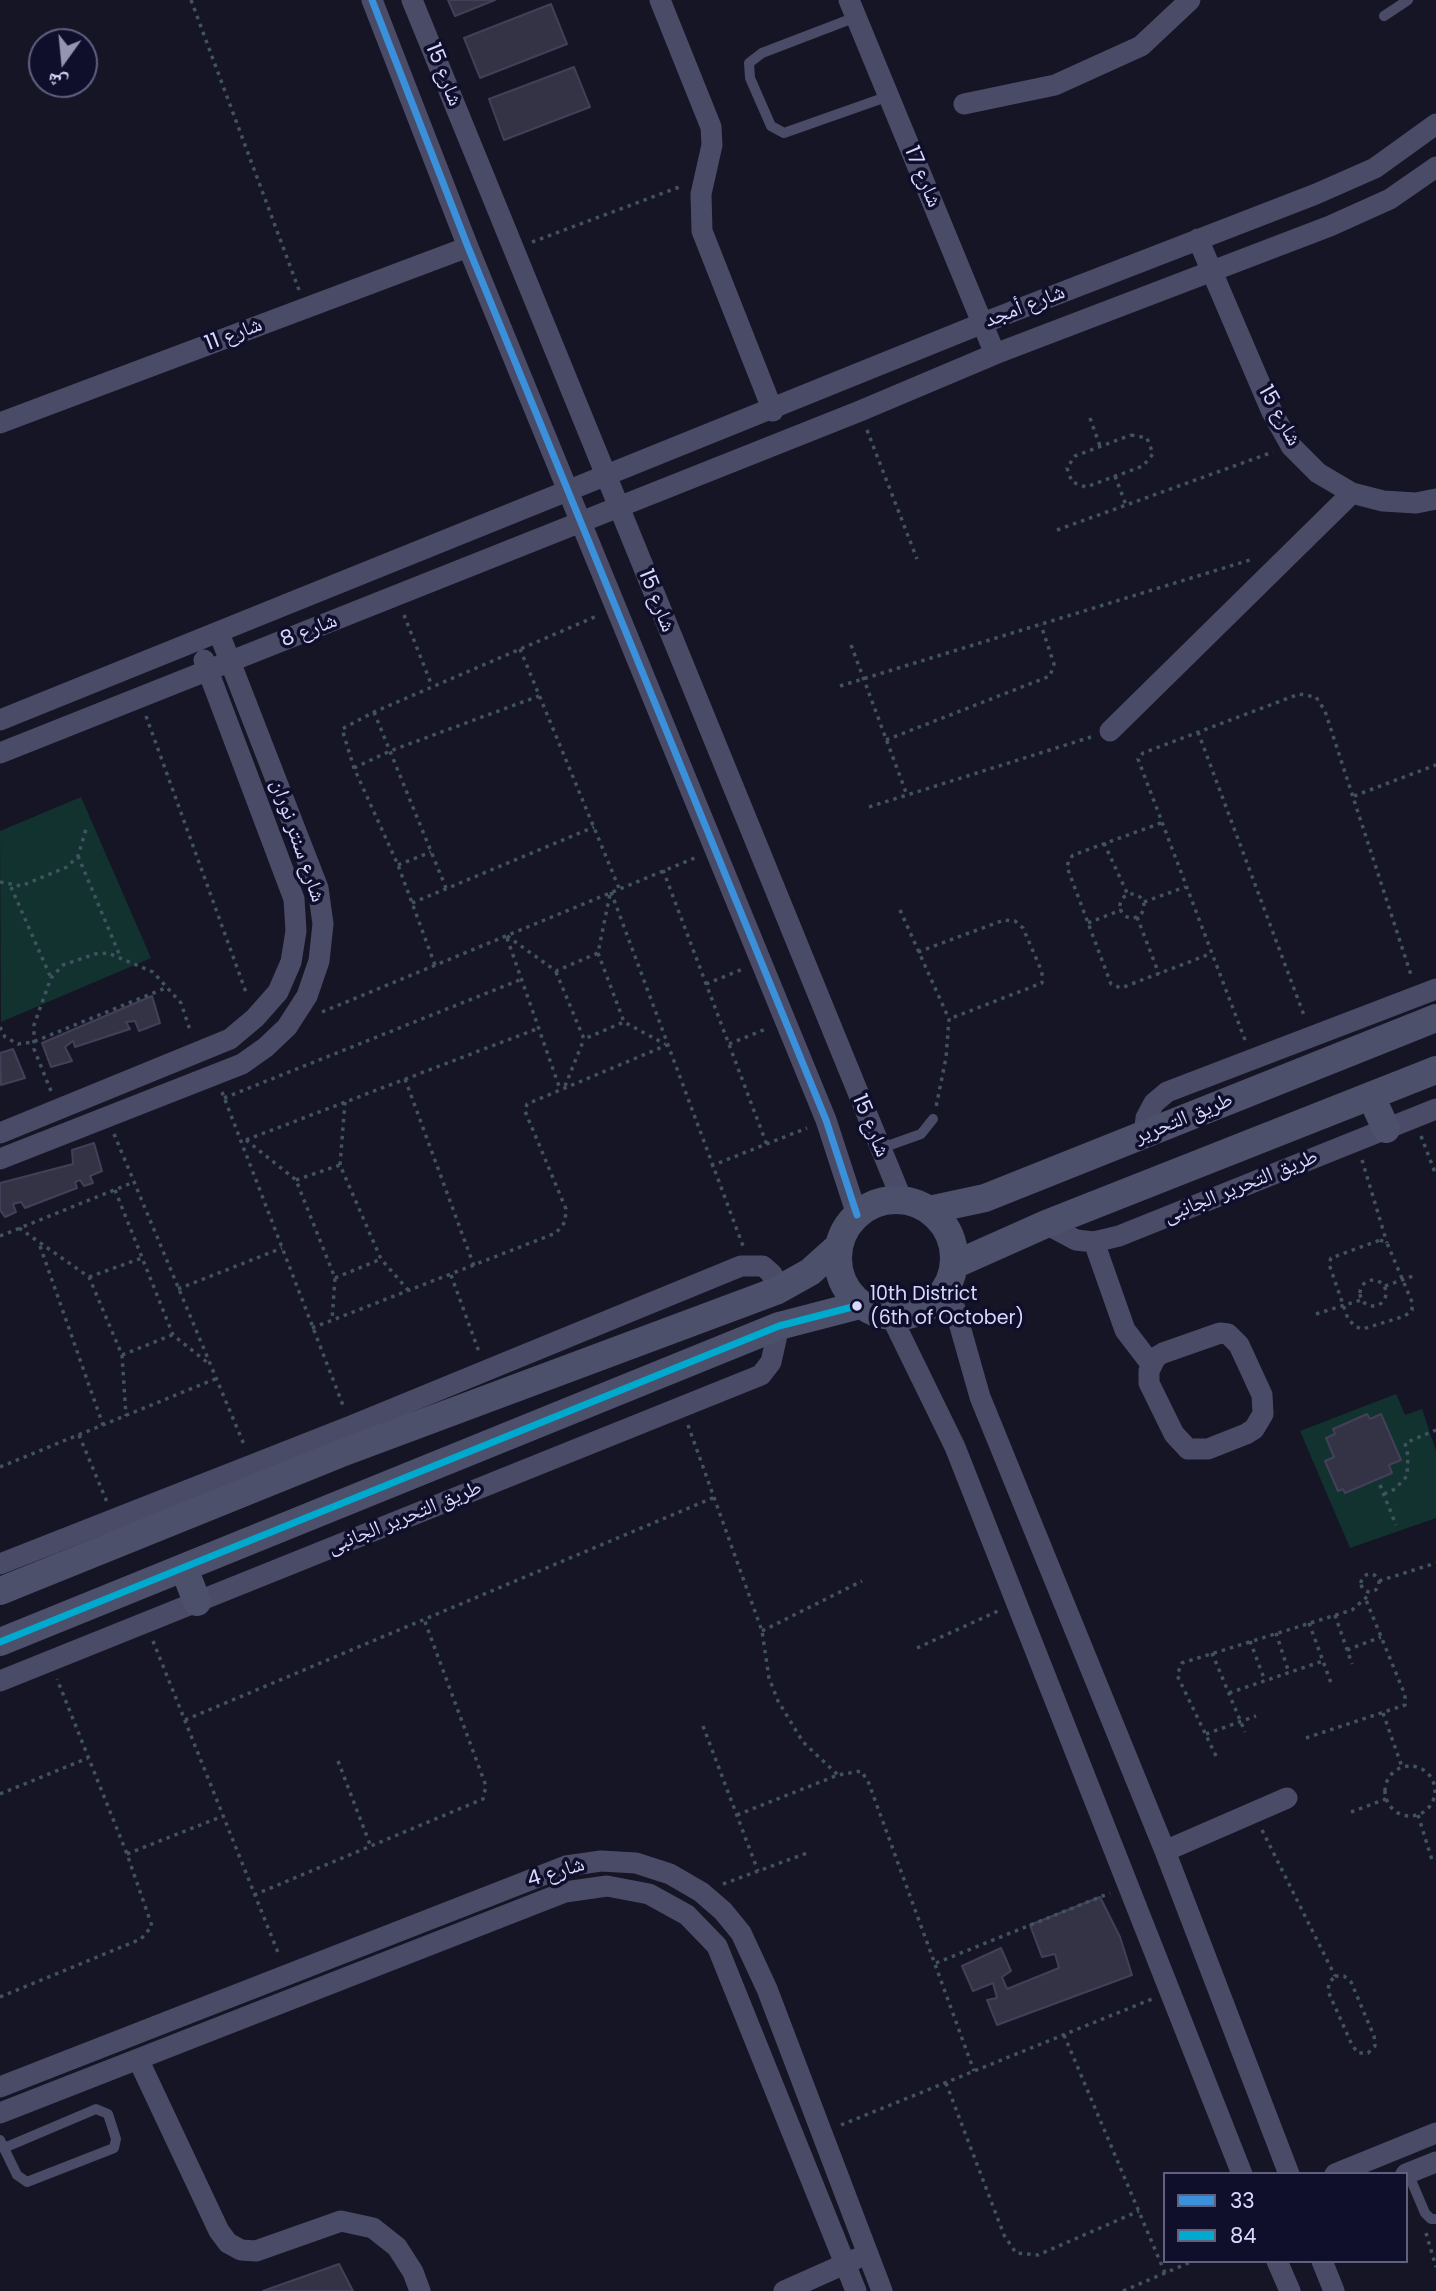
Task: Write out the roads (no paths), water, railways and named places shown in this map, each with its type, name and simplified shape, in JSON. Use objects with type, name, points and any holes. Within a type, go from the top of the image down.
[{"type":"street","name":"شارع 15","points":[[372,0],[468,247],[826,1121],[857,1215]]},
{"type":"street","name":"شارع 15","points":[[412,0],[902,1200]]},
{"type":"street","points":[[660,0],[711,127],[712,145],[703,178],[700,210],[702,231],[773,411]]},
{"type":"street","points":[[964,104],[1055,85],[1141,46],[1190,0]]},
{"type":"street","name":"شارع 17","points":[[852,8],[995,354]]},
{"type":"street","name":"شارع أمجد","points":[[606,477],[983,323],[1376,168],[1436,124]]},
{"type":"street","name":"شارع أمجد","points":[[618,508],[995,354],[1331,226],[1390,199],[1436,167]]},
{"type":"street","name":"شارع 15","points":[[1198,239],[1272,412],[1291,446],[1318,473],[1352,492],[1384,501],[1416,503],[1436,499]]},
{"type":"street","name":"شارع 11","points":[[0,423],[468,247]]},
{"type":"street","name":"شارع 8","points":[[0,720],[606,477]]},
{"type":"street","points":[[1110,731],[1352,492]]},
{"type":"street","name":"شارع 8","points":[[2,748],[209,671],[618,508]]},
{"type":"street","name":"شارع سنتر نوران","points":[[0,1159],[242,1064],[266,1047],[287,1027],[307,996],[319,961],[323,924],[317,888],[219,633]]},
{"type":"street","name":"شارع سنتر نوران","points":[[0,1133],[230,1039],[255,1018],[278,992],[291,962],[296,931],[294,899],[197,642]]},
{"type":"street","points":[[1144,1135],[1150,1110],[1167,1092],[1313,1039],[1427,993]]},
{"type":"street","name":"طريق التحرير","points":[[929,1210],[985,1198],[1436,1018]]},
{"type":"street","points":[[1288,2172],[1165,1851],[980,1397],[951,1274],[949,1234],[929,1210],[902,1200],[878,1203],[857,1215],[845,1229],[837,1259],[844,1284],[860,1305],[891,1316],[914,1314],[925,1309],[951,1274],[1045,1224],[1436,1070]]},
{"type":"street","points":[[1371,1096],[1386,1129]]},
{"type":"street","name":"طريق التحرير الجانبى","points":[[1094,1242],[1119,1236],[1436,1109]]},
{"type":"street","points":[[1045,1224],[1076,1241],[1094,1242],[1125,1330],[1151,1364],[1149,1383],[1174,1434],[1188,1449],[1208,1449],[1246,1434],[1259,1422],[1263,1413],[1262,1395],[1239,1345],[1228,1334],[1212,1334],[1188,1343],[1163,1353],[1151,1364]]},
{"type":"street","points":[[0,1591],[310,1454],[776,1291],[810,1272],[839,1246]]},
{"type":"street","points":[[0,1564],[252,1464],[310,1454],[351,1426],[751,1264],[763,1266],[772,1274],[776,1291]]},
{"type":"street","points":[[0,1642],[779,1326],[860,1305]]},
{"type":"street","points":[[891,1316],[955,1447],[1241,2172]]},
{"type":"street","name":"طريق التحرير الجانبى","points":[[0,1681],[761,1375],[773,1355],[779,1326]]},
{"type":"street","points":[[184,1568],[198,1602]]},
{"type":"street","points":[[1165,1851],[1287,1798]]},
{"type":"street","name":"شارع 4","points":[[0,2087],[566,1866],[601,1860],[636,1863],[670,1874],[701,1892],[723,1911],[741,1933],[755,1959],[882,2291]]},
{"type":"street","name":"شارع 4","points":[[0,2113],[565,1892],[607,1886],[649,1894],[687,1915],[717,1946],[856,2291]]},
{"type":"street","points":[[138,2059],[219,2231],[228,2243],[241,2250],[256,2251],[341,2221],[373,2228],[397,2247],[413,2272],[420,2291]]},
{"type":"street","points":[[1340,2172],[1436,2133]]},
{"type":"street","points":[[1408,2173],[1436,2162]]},
{"type":"street","points":[[784,2291],[868,2255]]},
{"type":"street","points":[[1279,2263],[1290,2291]]},
{"type":"street","points":[[1323,2263],[1334,2291]]},
{"type":"lane","points":[[1384,16],[1408,0]]},
{"type":"lane","points":[[852,8],[762,53],[749,63],[750,78],[771,126],[784,133],[889,96]]},
{"type":"lane","points":[[879,1149],[921,1134],[933,1119]]},
{"type":"lane","points":[[96,2109],[107,2114],[117,2139],[114,2148],[27,2182],[17,2175],[2,2144],[96,2109]]},
{"type":"lane","points":[[1408,2175],[1433,2219]]},
{"type":"place","name":"10th District (6th of October)","points":[[857,1306]]}]
